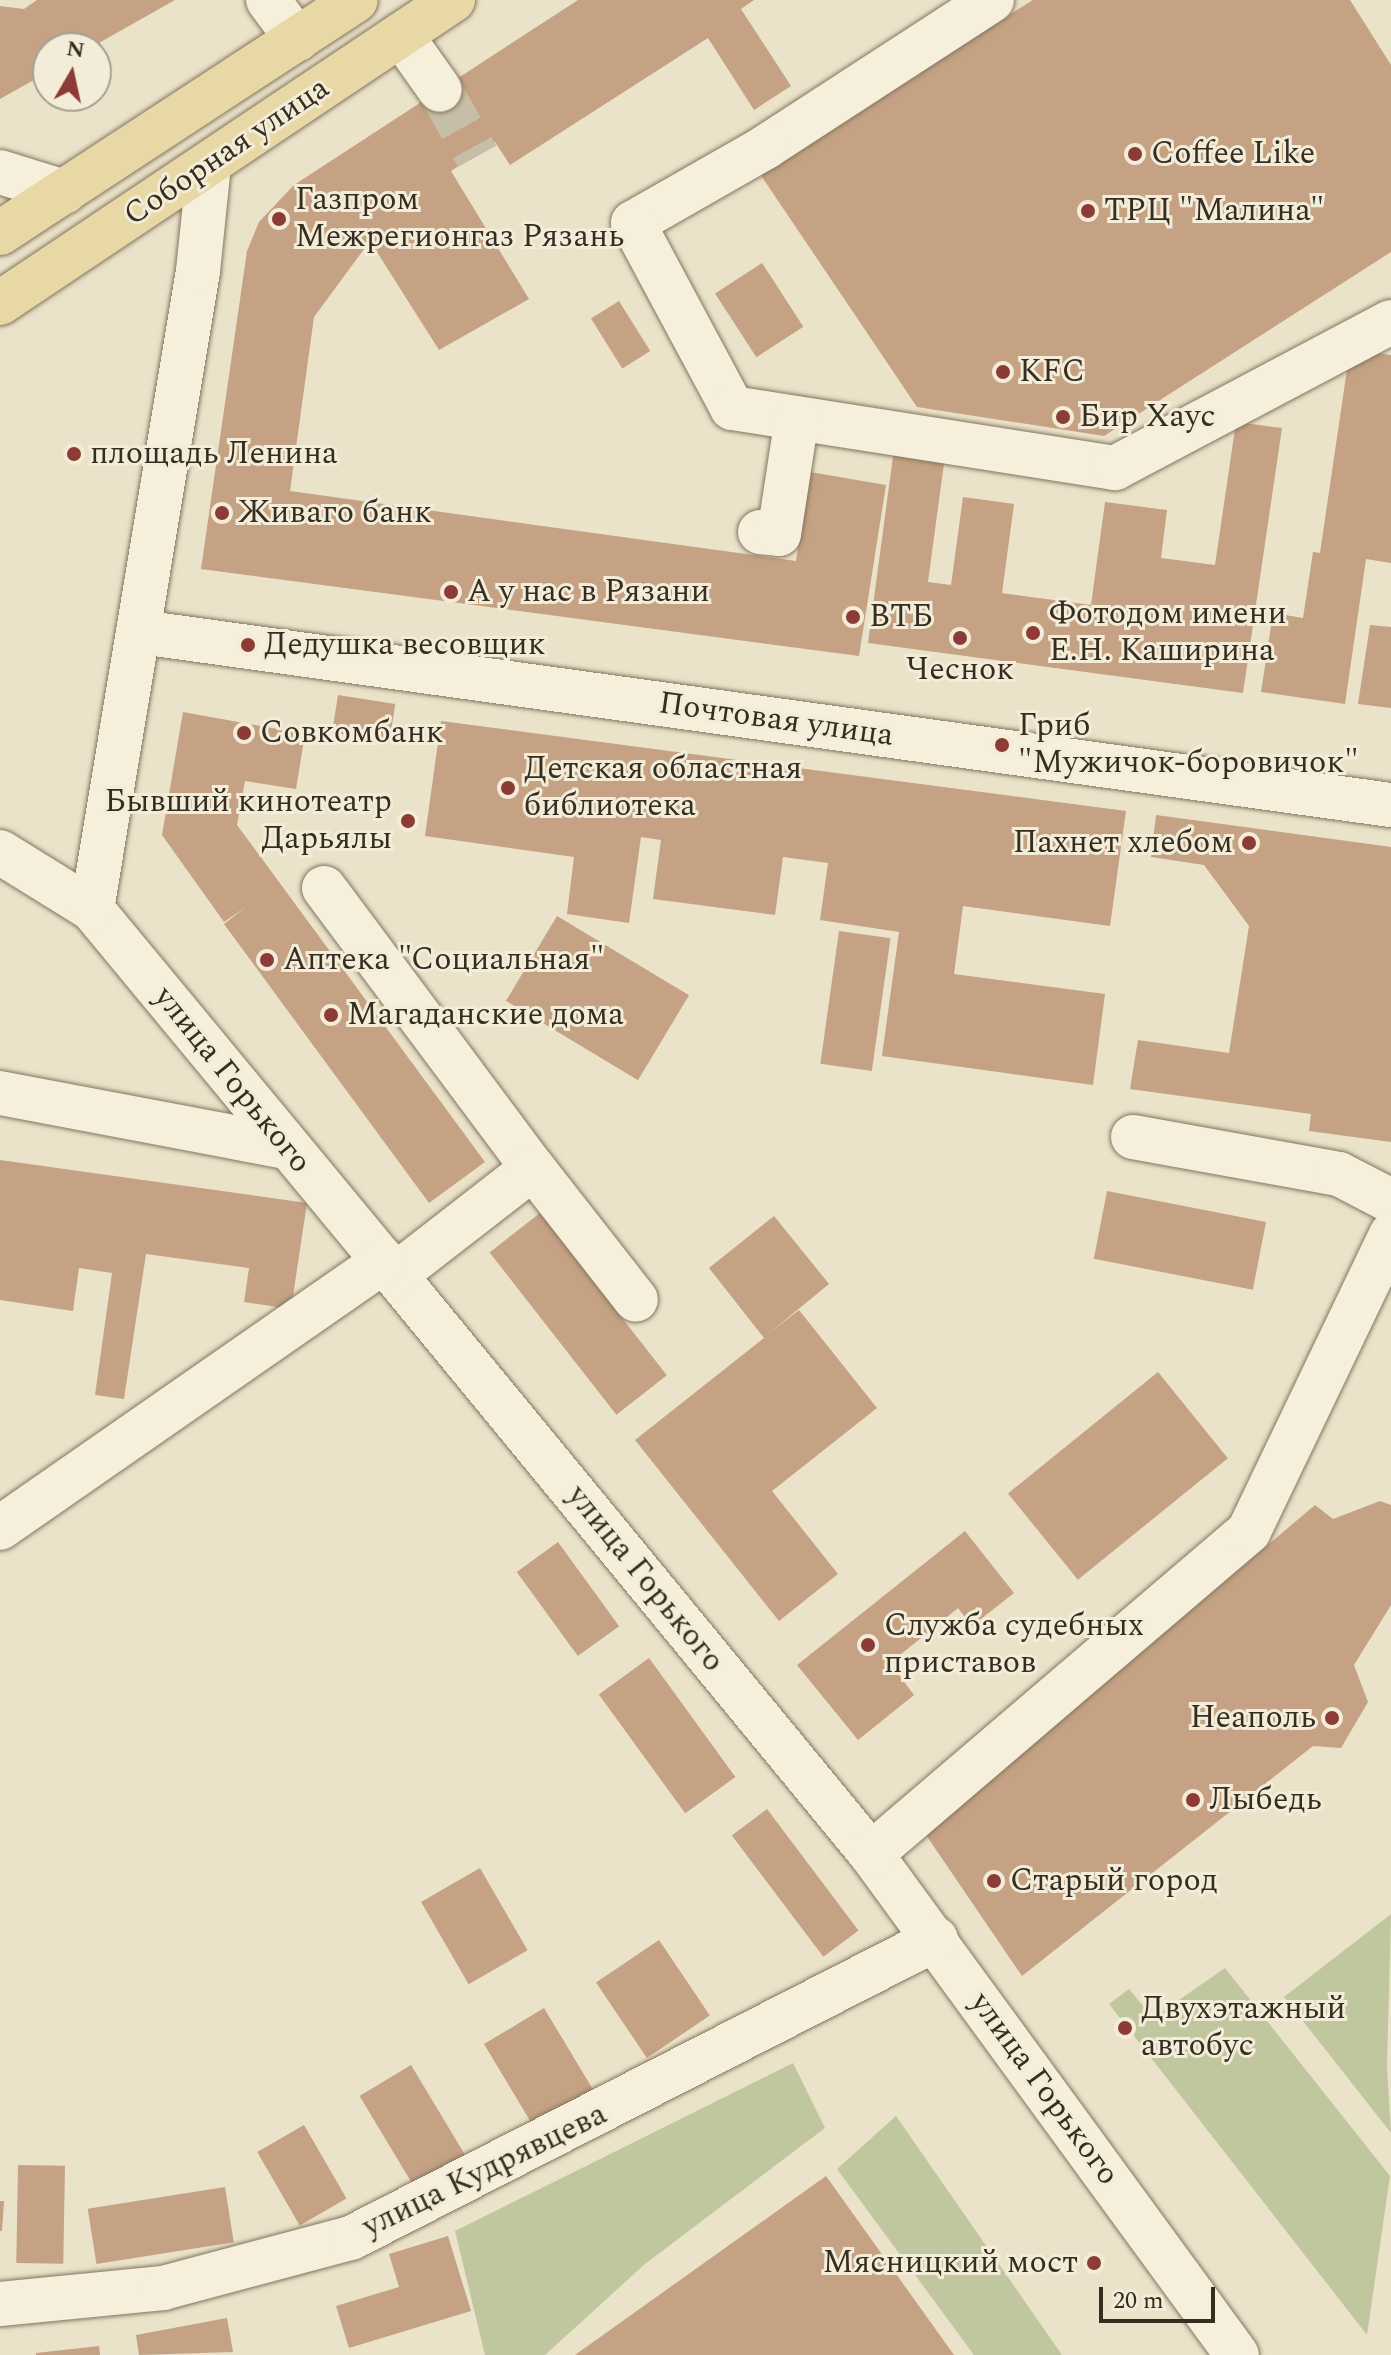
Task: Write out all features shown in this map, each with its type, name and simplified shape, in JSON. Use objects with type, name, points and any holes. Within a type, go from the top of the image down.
[{"type":"main road","name":"Соборная улица","points":[[0,233],[356,0]]},
{"type":"main road","name":"Соборная улица","points":[[0,303],[453,0]]},
{"type":"street","points":[[268,0],[297,39]]},
{"type":"street","points":[[992,0],[766,147],[633,223],[732,408],[1115,468],[1391,322]]},
{"type":"street","points":[[401,35],[440,90]]},
{"type":"street","points":[[92,909],[198,271],[209,165]]},
{"type":"street","points":[[0,172],[64,192]]},
{"type":"street","points":[[760,532],[779,534],[797,418]]},
{"type":"street","name":"Почтовая улица","points":[[162,635],[1391,805]]},
{"type":"street","name":"улица Горького","points":[[0,852],[92,909],[285,1147],[390,1268],[871,1854],[1235,2352]]},
{"type":"street","points":[[324,888],[533,1168],[636,1300]]},
{"type":"street","points":[[0,1093],[285,1147]]},
{"type":"street","points":[[1133,1137],[1339,1174],[1391,1201]]},
{"type":"street","points":[[0,1528],[390,1268],[533,1168]]},
{"type":"street","points":[[871,1854],[1249,1531],[1391,1234]]},
{"type":"street","name":"улица Кудрявцева","points":[[0,2304],[163,2288],[351,2238],[877,1976],[936,1939]]},
{"type":"green space","points":[[1391,1914],[1387,2066],[1391,2133],[1284,1997]]},
{"type":"green space","points":[[1225,1968],[1390,2176],[1367,2335],[1109,2004],[1129,1989],[1153,2018]]},
{"type":"green space","points":[[793,2063],[825,2128],[645,2264],[545,2355],[485,2355],[455,2231]]},
{"type":"green space","points":[[896,2116],[1062,2355],[974,2355],[837,2169]]},
{"type":"building","points":[[37,0],[175,0],[112,36],[112,32],[32,32],[32,81],[0,99],[0,6],[24,9]]},
{"type":"building","points":[[578,0],[754,0],[741,9],[791,86],[754,110],[708,38],[510,165],[495,142],[451,171],[529,299],[439,350],[370,241],[314,317],[290,491],[796,561],[810,472],[886,485],[859,656],[201,569],[247,251],[259,222],[294,185]]},
{"type":"building","name":"ТРЦ \"Малина\"","points":[[1033,0],[1350,0],[1391,65],[1391,252],[1104,436],[917,407],[758,171]]},
{"type":"building","points":[[762,263],[803,327],[756,357],[715,293]]},
{"type":"building","points":[[619,301],[650,351],[622,369],[591,318]]},
{"type":"building","points":[[1350,349],[1391,355],[1391,563],[1366,559],[1345,704],[1261,692],[1273,613],[1303,618],[1313,552],[1320,553]]},
{"type":"building","points":[[1236,422],[1282,428],[1243,693],[868,643],[894,449],[945,456],[928,582],[951,585],[963,497],[1014,504],[1002,593],[1091,605],[1105,502],[1167,510],[1161,558],[1215,565]]},
{"type":"building","points":[[1370,625],[1391,627],[1391,708],[1358,704]]},
{"type":"building","points":[[338,695],[395,704],[389,742],[332,733]]},
{"type":"building","points":[[183,712],[305,734],[296,789],[245,781],[237,825],[485,1162],[429,1203],[224,924],[246,907],[224,922],[162,835]]},
{"type":"building","points":[[441,721],[1126,811],[1110,926],[963,906],[954,974],[1105,994],[1093,1085],[882,1056],[899,932],[820,920],[828,863],[783,857],[775,915],[653,899],[661,840],[641,837],[629,923],[567,914],[574,857],[425,836]]},
{"type":"building","points":[[1156,815],[1391,847],[1391,1142],[1309,1131],[1311,1114],[1130,1089],[1138,1040],[1229,1053],[1249,926],[1204,865],[1151,857]]},
{"type":"building","points":[[557,916],[689,995],[638,1080],[506,1001]]},
{"type":"building","points":[[839,931],[890,938],[872,1071],[820,1064]]},
{"type":"building","points":[[0,1160],[307,1203],[291,1309],[244,1302],[249,1268],[146,1254],[124,1399],[95,1395],[112,1273],[79,1268],[73,1311],[0,1300]]},
{"type":"building","points":[[1107,1191],[1266,1222],[1253,1290],[1094,1259]]},
{"type":"building","points":[[540,1213],[667,1375],[616,1415],[490,1252]]},
{"type":"building","points":[[774,1216],[829,1284],[768,1334],[799,1310],[877,1408],[772,1491],[838,1574],[779,1621],[635,1440],[764,1338],[709,1268]]},
{"type":"building","points":[[1158,1372],[1228,1458],[1078,1580],[1008,1493]]},
{"type":"building","name":"Старый город","points":[[1380,1501],[1391,1505],[1391,1605],[1354,1665],[1368,1702],[1341,1748],[1313,1746],[1022,1976],[926,1835],[1315,1505],[1333,1519]]},
{"type":"building","name":"Служба судебных приставов","points":[[965,1531],[1014,1593],[972,1626],[958,1608],[890,1663],[914,1695],[858,1740],[797,1665]]},
{"type":"building","points":[[558,1542],[619,1626],[578,1656],[517,1572]]},
{"type":"building","points":[[649,1658],[735,1777],[685,1813],[599,1694]]},
{"type":"building","points":[[767,1809],[858,1930],[823,1957],[732,1835]]},
{"type":"building","points":[[480,1868],[528,1950],[469,1984],[421,1902]]},
{"type":"building","points":[[659,1940],[710,2015],[647,2058],[596,1982]]},
{"type":"building","points":[[544,2008],[595,2093],[535,2129],[484,2044]]},
{"type":"building","points":[[411,2065],[467,2158],[415,2188],[360,2096]]},
{"type":"building","points":[[304,2125],[346,2199],[300,2226],[257,2152]]},
{"type":"building","points":[[18,2165],[65,2166],[63,2264],[16,2263]]},
{"type":"building","points":[[826,2176],[954,2355],[575,2355]]},
{"type":"building","points":[[225,2187],[234,2242],[96,2264],[88,2209]]},
{"type":"building","points":[[0,2201],[4,2201],[2,2231],[0,2231]]},
{"type":"building","points":[[448,2236],[471,2311],[349,2348],[336,2306],[399,2287],[389,2254]]},
{"type":"building","points":[[227,2318],[233,2352],[139,2355],[136,2335]]},
{"type":"building","points":[[99,2346],[100,2355],[36,2355],[36,2353]]},
{"type":"tunnel","points":[[440,90],[477,156]]},
{"type":"place","name":"Coffee Like","points":[[1135,154]]},
{"type":"place","name":"ТРЦ \"Малина\"","points":[[1088,211]]},
{"type":"place","name":"Газпром Межрегионгаз Рязань","points":[[279,219]]},
{"type":"place","name":"KFC","points":[[1003,372]]},
{"type":"place","name":"Бир Хаус","points":[[1063,417]]},
{"type":"place","name":"площадь Ленина","points":[[74,454]]},
{"type":"place","name":"Живаго банк","points":[[222,513]]},
{"type":"place","name":"А у нас в Рязани","points":[[451,592]]},
{"type":"place","name":"ВТБ","points":[[853,617]]},
{"type":"place","name":"Фотодом имени Е.Н. Каширина","points":[[1033,633]]},
{"type":"place","name":"Чеснок","points":[[960,638]]},
{"type":"place","name":"Дедушка весовщик","points":[[248,645]]},
{"type":"place","name":"Совкомбанк","points":[[244,733]]},
{"type":"place","name":"Гриб \"Мужичок-боровичок\"","points":[[1002,745]]},
{"type":"place","name":"Детская областная библиотека","points":[[508,788]]},
{"type":"place","name":"Бывший кинотеатр Дарьялы","points":[[408,821]]},
{"type":"place","name":"Пахнет хлебом","points":[[1249,843]]},
{"type":"place","name":"Аптека \"Социальная\"","points":[[267,960]]},
{"type":"place","name":"Магаданские дома","points":[[331,1015]]},
{"type":"place","name":"Служба судебных приставов","points":[[868,1645]]},
{"type":"place","name":"Неаполь","points":[[1332,1718]]},
{"type":"place","name":"Лыбедь","points":[[1193,1800]]},
{"type":"place","name":"Старый город","points":[[994,1881]]},
{"type":"place","name":"Двухэтажный автобус","points":[[1125,2028]]},
{"type":"place","name":"Мясницкий мост","points":[[1094,2263]]}]
